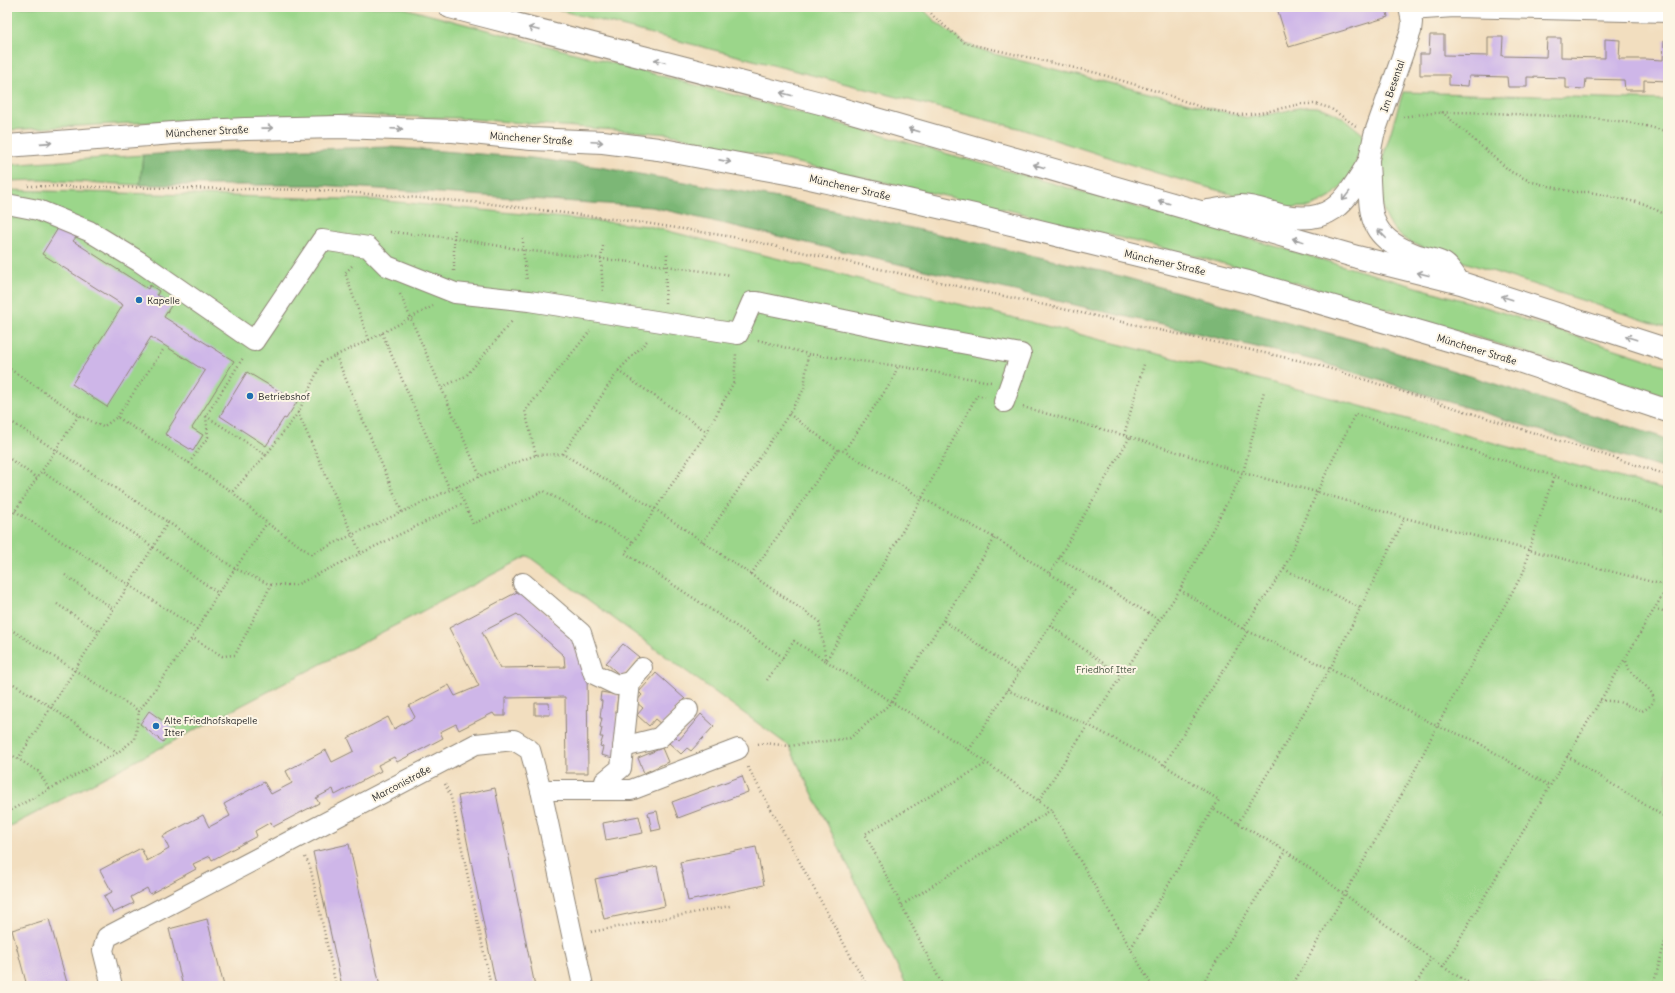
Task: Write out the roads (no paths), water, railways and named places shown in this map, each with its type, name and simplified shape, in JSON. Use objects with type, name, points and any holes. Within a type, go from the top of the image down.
[{"type":"main road","points":[[450,7],[824,104],[1357,257],[1461,283],[1668,350]]},
{"type":"main road","name":"Münchener Straße","points":[[7,146],[186,132],[339,127],[453,131],[531,139],[603,142],[658,149],[792,174],[974,215],[1248,282],[1507,357],[1668,411]]},
{"type":"main road","points":[[1202,212],[1242,206],[1295,218],[1318,216],[1339,206],[1368,164]]},
{"type":"main road","points":[[1368,164],[1369,206],[1377,229],[1385,238],[1398,248],[1445,264],[1461,283]]},
{"type":"street","points":[[1410,8],[1454,7],[1668,12]]},
{"type":"street","name":"Im Besental","points":[[1368,164],[1377,127],[1410,35],[1412,22],[1410,8]]},
{"type":"street","points":[[7,204],[38,210],[89,232],[140,262],[254,341],[322,240],[368,247],[388,266],[455,293],[529,301],[738,334],[752,302],[756,302],[902,332],[1021,354],[1007,394]]},
{"type":"street","points":[[523,583],[581,633],[594,674],[617,685],[636,675],[621,768],[605,781],[604,790]]},
{"type":"street","points":[[624,747],[660,738],[688,710]]},
{"type":"street","name":"Marconistraße","points":[[112,986],[103,950],[107,937],[476,744],[514,740],[530,750],[541,790],[583,986]]},
{"type":"street","points":[[541,790],[631,790],[738,749]]},
{"type":"place","name":"Kapelle","points":[[139,300]]},
{"type":"place","name":"Betriebshof","points":[[250,396]]},
{"type":"place","name":"Alte Friedhofskapelle Itter","points":[[156,726]]},
{"type":"park label","name":"Friedhof Itter","points":[[1106,669]]}]
